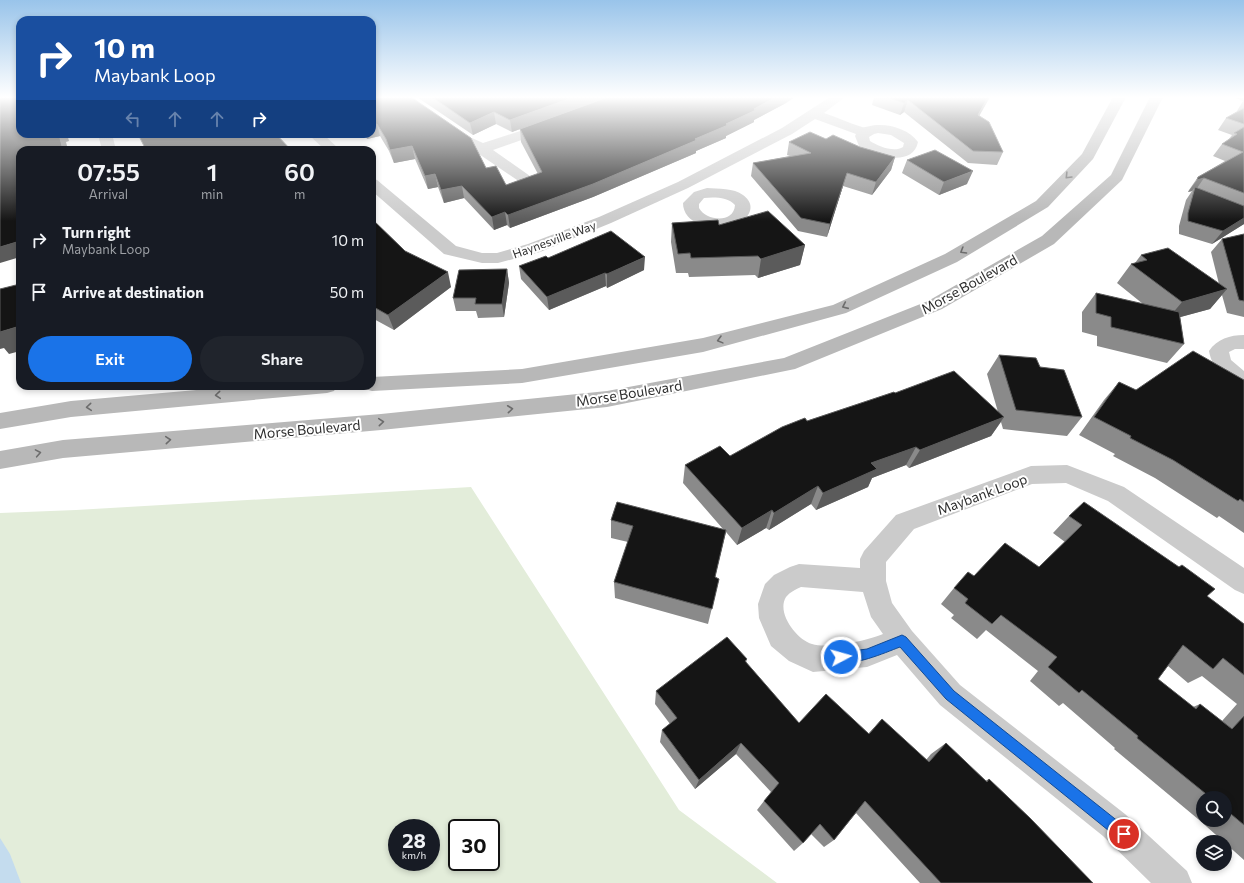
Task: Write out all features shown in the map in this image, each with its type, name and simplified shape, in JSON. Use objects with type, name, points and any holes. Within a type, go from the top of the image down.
[{"type":"main road","points":[[376,384],[522,376],[704,345],[839,308],[951,258],[1042,204],[1088,156],[1098,138]]},
{"type":"main road","name":"Morse Boulevard","points":[[0,460],[62,449],[380,422],[607,399],[788,364],[935,305],[1048,240],[1117,177],[1136,138]]},
{"type":"main road","points":[[0,421],[71,409],[282,390]]},
{"type":"street","points":[[320,138],[328,146]]},
{"type":"street","points":[[465,138],[525,179]]},
{"type":"street","points":[[481,149],[513,138]]},
{"type":"street","name":"Haynesville Way","points":[[376,186],[450,250],[482,258],[498,258],[534,248],[605,220],[683,185],[772,138]]},
{"type":"street","points":[[683,185],[699,196]]},
{"type":"street","points":[[1244,342],[1230,342],[1223,346],[1219,351],[1220,358],[1225,366],[1244,381]]},
{"type":"street","name":"Maybank Loop","points":[[1175,883],[1114,825],[950,695],[902,640],[880,608],[873,581],[873,559],[905,522],[1031,475],[1068,474],[1116,494],[1244,582]]},
{"type":"street","points":[[873,581],[798,575],[784,583],[774,592],[771,604],[772,618],[781,637],[799,652],[813,658],[867,654],[902,640]]},
{"type":"green space","points":[[471,487],[679,810],[777,883],[0,883],[0,513]]},
{"type":"water","points":[[0,838],[10,854],[21,883],[0,883]]},
{"type":"building","points":[[0,138],[60,138],[62,146],[16,146],[16,242],[0,247]]},
{"type":"building","points":[[140,138],[280,138],[287,146],[144,146]]},
{"type":"building","points":[[471,138],[486,168],[496,166],[506,185],[542,172],[525,138],[697,138],[695,139],[697,140],[593,184],[508,215],[505,212],[492,217],[462,186],[441,190],[435,174],[425,176],[412,146],[390,150],[386,139]]},
{"type":"building","points":[[797,138],[840,138],[860,147],[895,157],[876,182],[847,173],[830,224],[801,218],[753,163],[811,153],[789,142]]},
{"type":"building","points":[[957,138],[997,138],[1003,152],[973,151]]},
{"type":"building","points":[[1231,138],[1244,138],[1244,193],[1204,178],[1197,180],[1198,177],[1243,152],[1222,144]]},
{"type":"building","points":[[935,150],[973,171],[944,182],[907,160]]},
{"type":"building","points":[[1195,187],[1244,206],[1244,218],[1223,231],[1188,221],[1188,213]]},
{"type":"building","points":[[768,211],[805,245],[761,259],[758,256],[691,258],[690,253],[678,254],[672,223],[718,220],[719,225]]},
{"type":"building","points":[[376,223],[405,251],[448,272],[388,315],[376,308]]},
{"type":"building","points":[[611,231],[645,257],[607,274],[605,273],[547,297],[519,266],[546,256],[548,258]]},
{"type":"building","points":[[1244,234],[1244,301],[1239,300],[1222,239]]},
{"type":"building","points":[[1168,248],[1227,289],[1182,302],[1131,264],[1147,260],[1141,255]]},
{"type":"building","points":[[507,269],[502,304],[475,304],[476,298],[453,298],[459,270]]},
{"type":"building","points":[[16,285],[16,327],[0,332],[0,289]]},
{"type":"building","points":[[1096,293],[1179,312],[1184,344],[1111,327],[1111,317],[1096,313]]},
{"type":"building","points":[[1193,351],[1244,380],[1244,502],[1240,499],[1238,501],[1173,460],[1130,438],[1131,436],[1094,417],[1119,382],[1136,390]]},
{"type":"building","points":[[999,355],[1036,358],[1040,367],[1064,370],[1082,417],[1016,410]]},
{"type":"building","points":[[954,371],[1004,417],[920,450],[916,447],[871,463],[877,469],[823,493],[818,486],[774,513],[772,510],[742,528],[685,465],[720,446],[730,456],[782,427],[805,418],[807,421],[894,392],[895,393]]},
{"type":"building","points":[[617,502],[726,530],[715,577],[719,579],[712,609],[614,582],[633,526],[611,520]]},
{"type":"building","points":[[1084,502],[1179,567],[1182,565],[1215,589],[1207,596],[1244,624],[1244,675],[1223,658],[1213,669],[1183,645],[1158,679],[1196,709],[1200,704],[1232,729],[1244,716],[1244,825],[1232,815],[1232,791],[1202,791],[1137,738],[1138,736],[1082,690],[1079,693],[1048,667],[1057,657],[1001,615],[992,624],[965,603],[968,599],[954,588],[968,572],[974,576],[1005,543],[1039,567],[1082,525],[1069,516]]},
{"type":"building","points":[[727,637],[747,659],[745,661],[799,723],[826,694],[869,734],[882,719],[929,762],[946,743],[987,782],[989,779],[1030,818],[1093,883],[941,883],[865,801],[834,840],[820,824],[803,843],[764,801],[779,783],[741,743],[699,780],[662,730],[677,718],[656,691]]},
{"type":"route","points":[[841,657],[867,654],[902,640],[950,695],[1124,834]]}]
